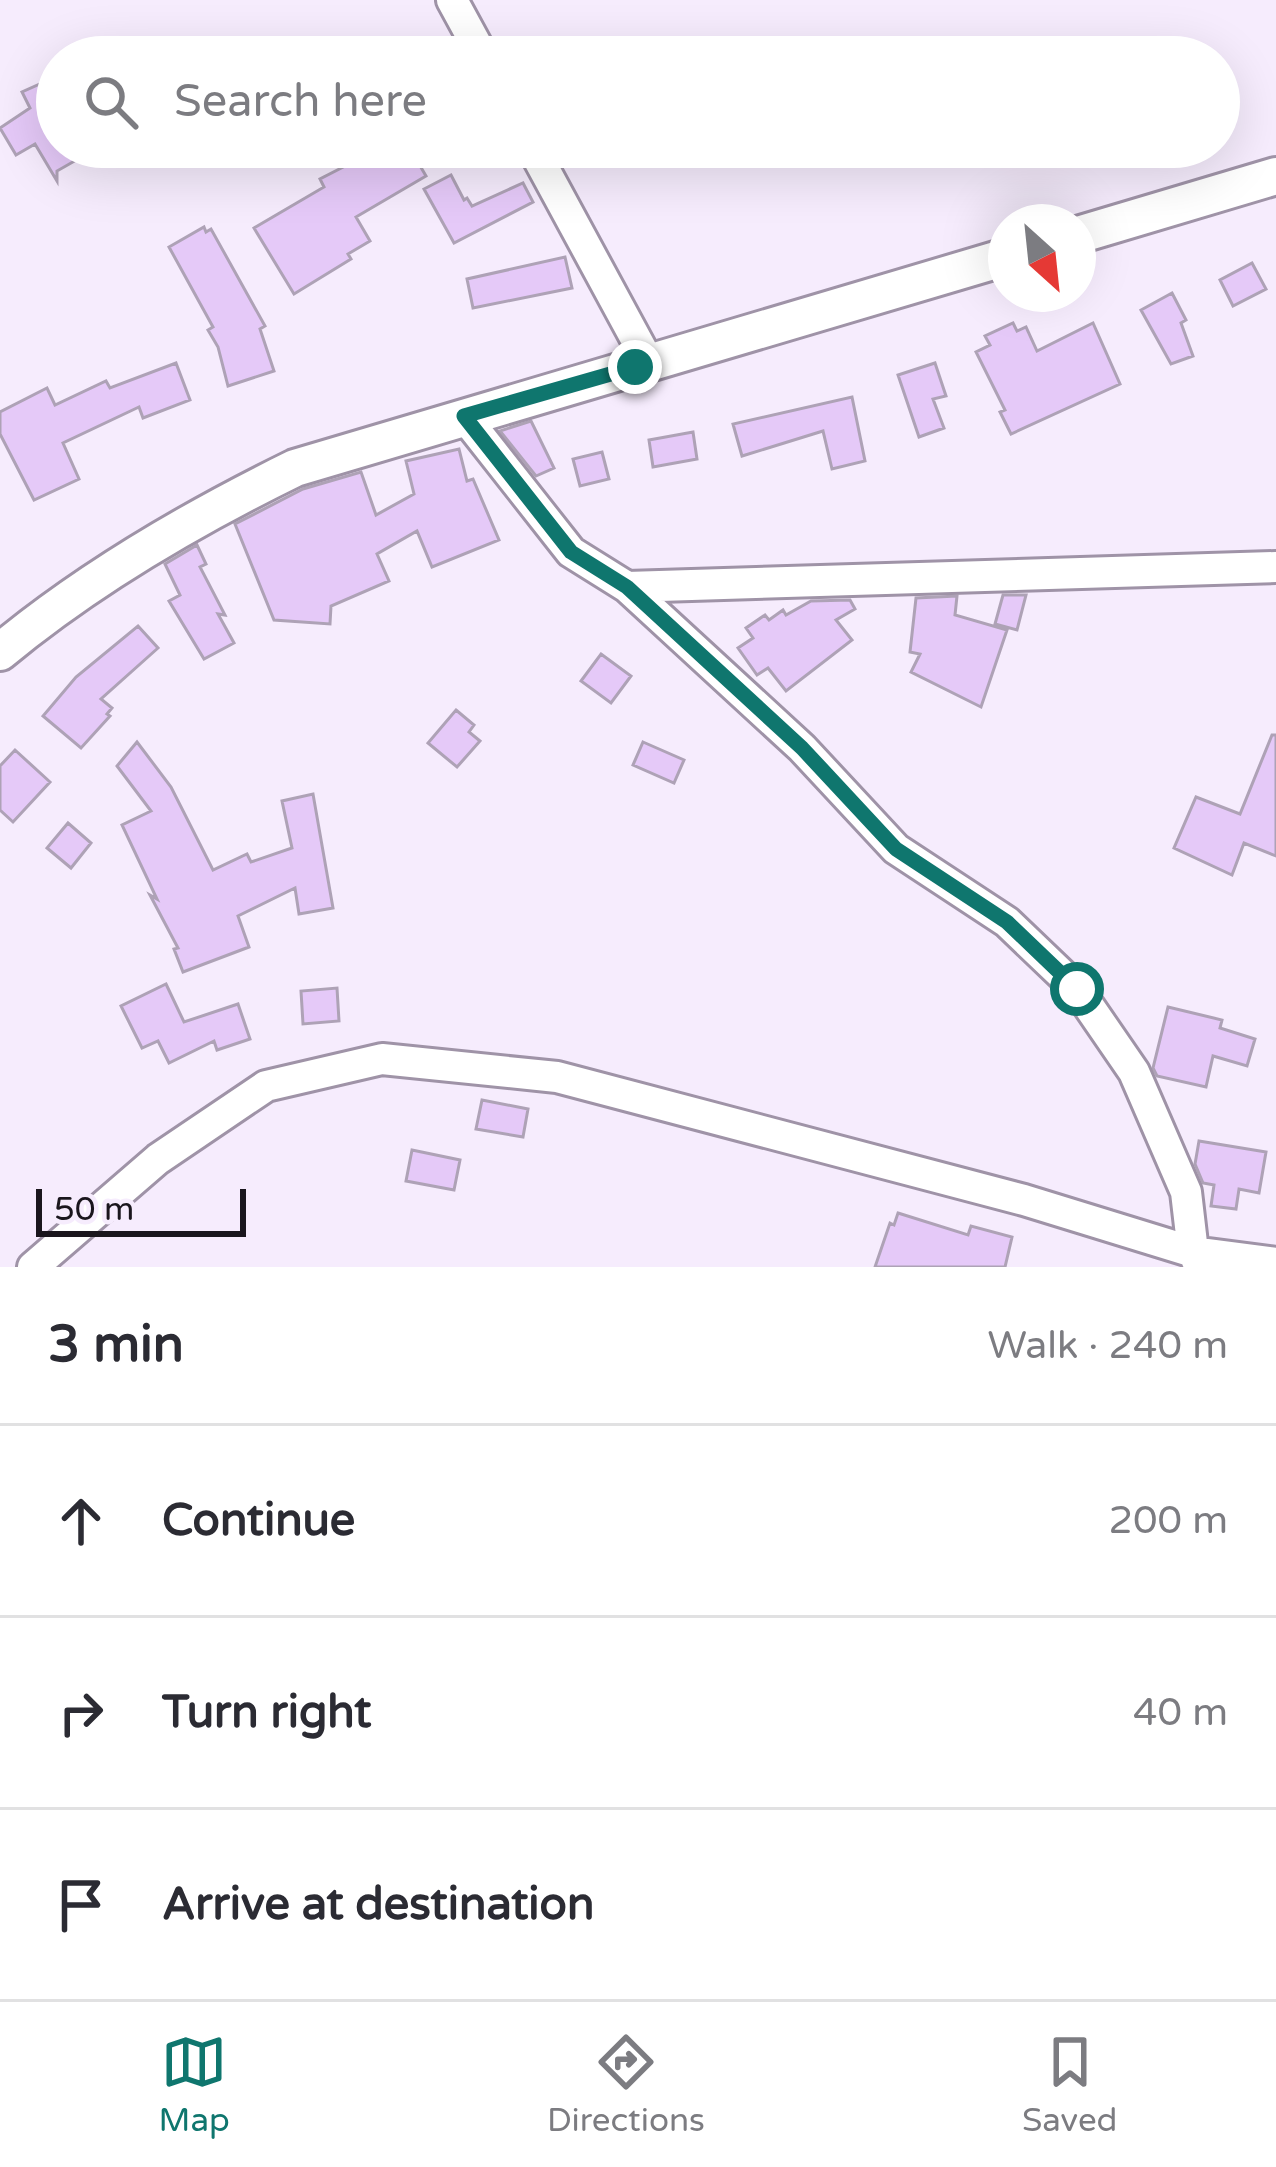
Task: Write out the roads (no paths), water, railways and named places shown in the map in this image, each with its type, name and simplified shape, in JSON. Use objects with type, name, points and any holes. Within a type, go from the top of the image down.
[{"type":"main road","points":[[1096,230],[1276,176]]},
{"type":"main road","points":[[0,652],[122,565],[218,507],[295,468],[988,261]]},
{"type":"street","points":[[452,0],[472,36]]},
{"type":"street","points":[[543,168],[649,363]]},
{"type":"street","points":[[464,416],[571,552],[627,587],[802,748],[896,849],[1007,922],[1077,989],[1134,1072],[1186,1192],[1196,1259]]},
{"type":"street","points":[[627,587],[1276,567]]},
{"type":"street","points":[[33,1267],[158,1160],[266,1086],[382,1060],[557,1077],[1001,1193],[1196,1259],[1276,1263]]}]
